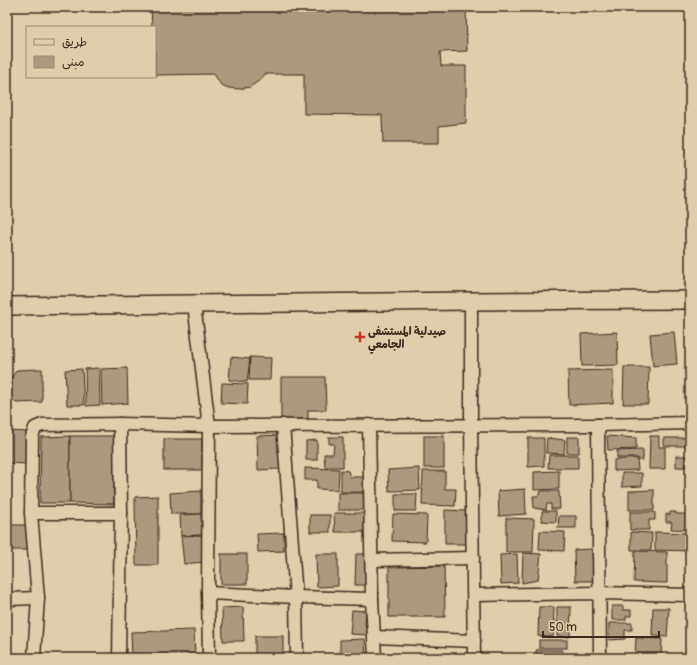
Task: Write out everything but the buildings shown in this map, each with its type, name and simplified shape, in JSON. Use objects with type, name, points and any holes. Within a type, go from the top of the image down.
[{"type":"street","points":[[7,306],[690,300]]},
{"type":"street","points":[[472,301],[471,425],[474,658]]},
{"type":"street","points":[[194,304],[208,426],[209,658]]},
{"type":"street","points":[[34,658],[38,598],[31,513],[32,437],[35,428],[42,425],[598,426],[690,423]]},
{"type":"street","points":[[119,658],[121,513],[120,424]]},
{"type":"street","points":[[283,425],[296,597],[297,658]]},
{"type":"street","points":[[369,425],[372,599],[375,658]]},
{"type":"street","points":[[598,426],[600,658]]},
{"type":"street","points":[[31,513],[121,513]]},
{"type":"street","points":[[372,560],[473,558]]},
{"type":"street","points":[[208,593],[372,599]]},
{"type":"street","points":[[474,595],[599,593],[690,596]]},
{"type":"street","points":[[7,599],[38,598]]},
{"type":"street","points":[[375,637],[474,641]]},
{"type":"place","name":"صيدلية المستشفى الجامعي","points":[[360,337]]}]
